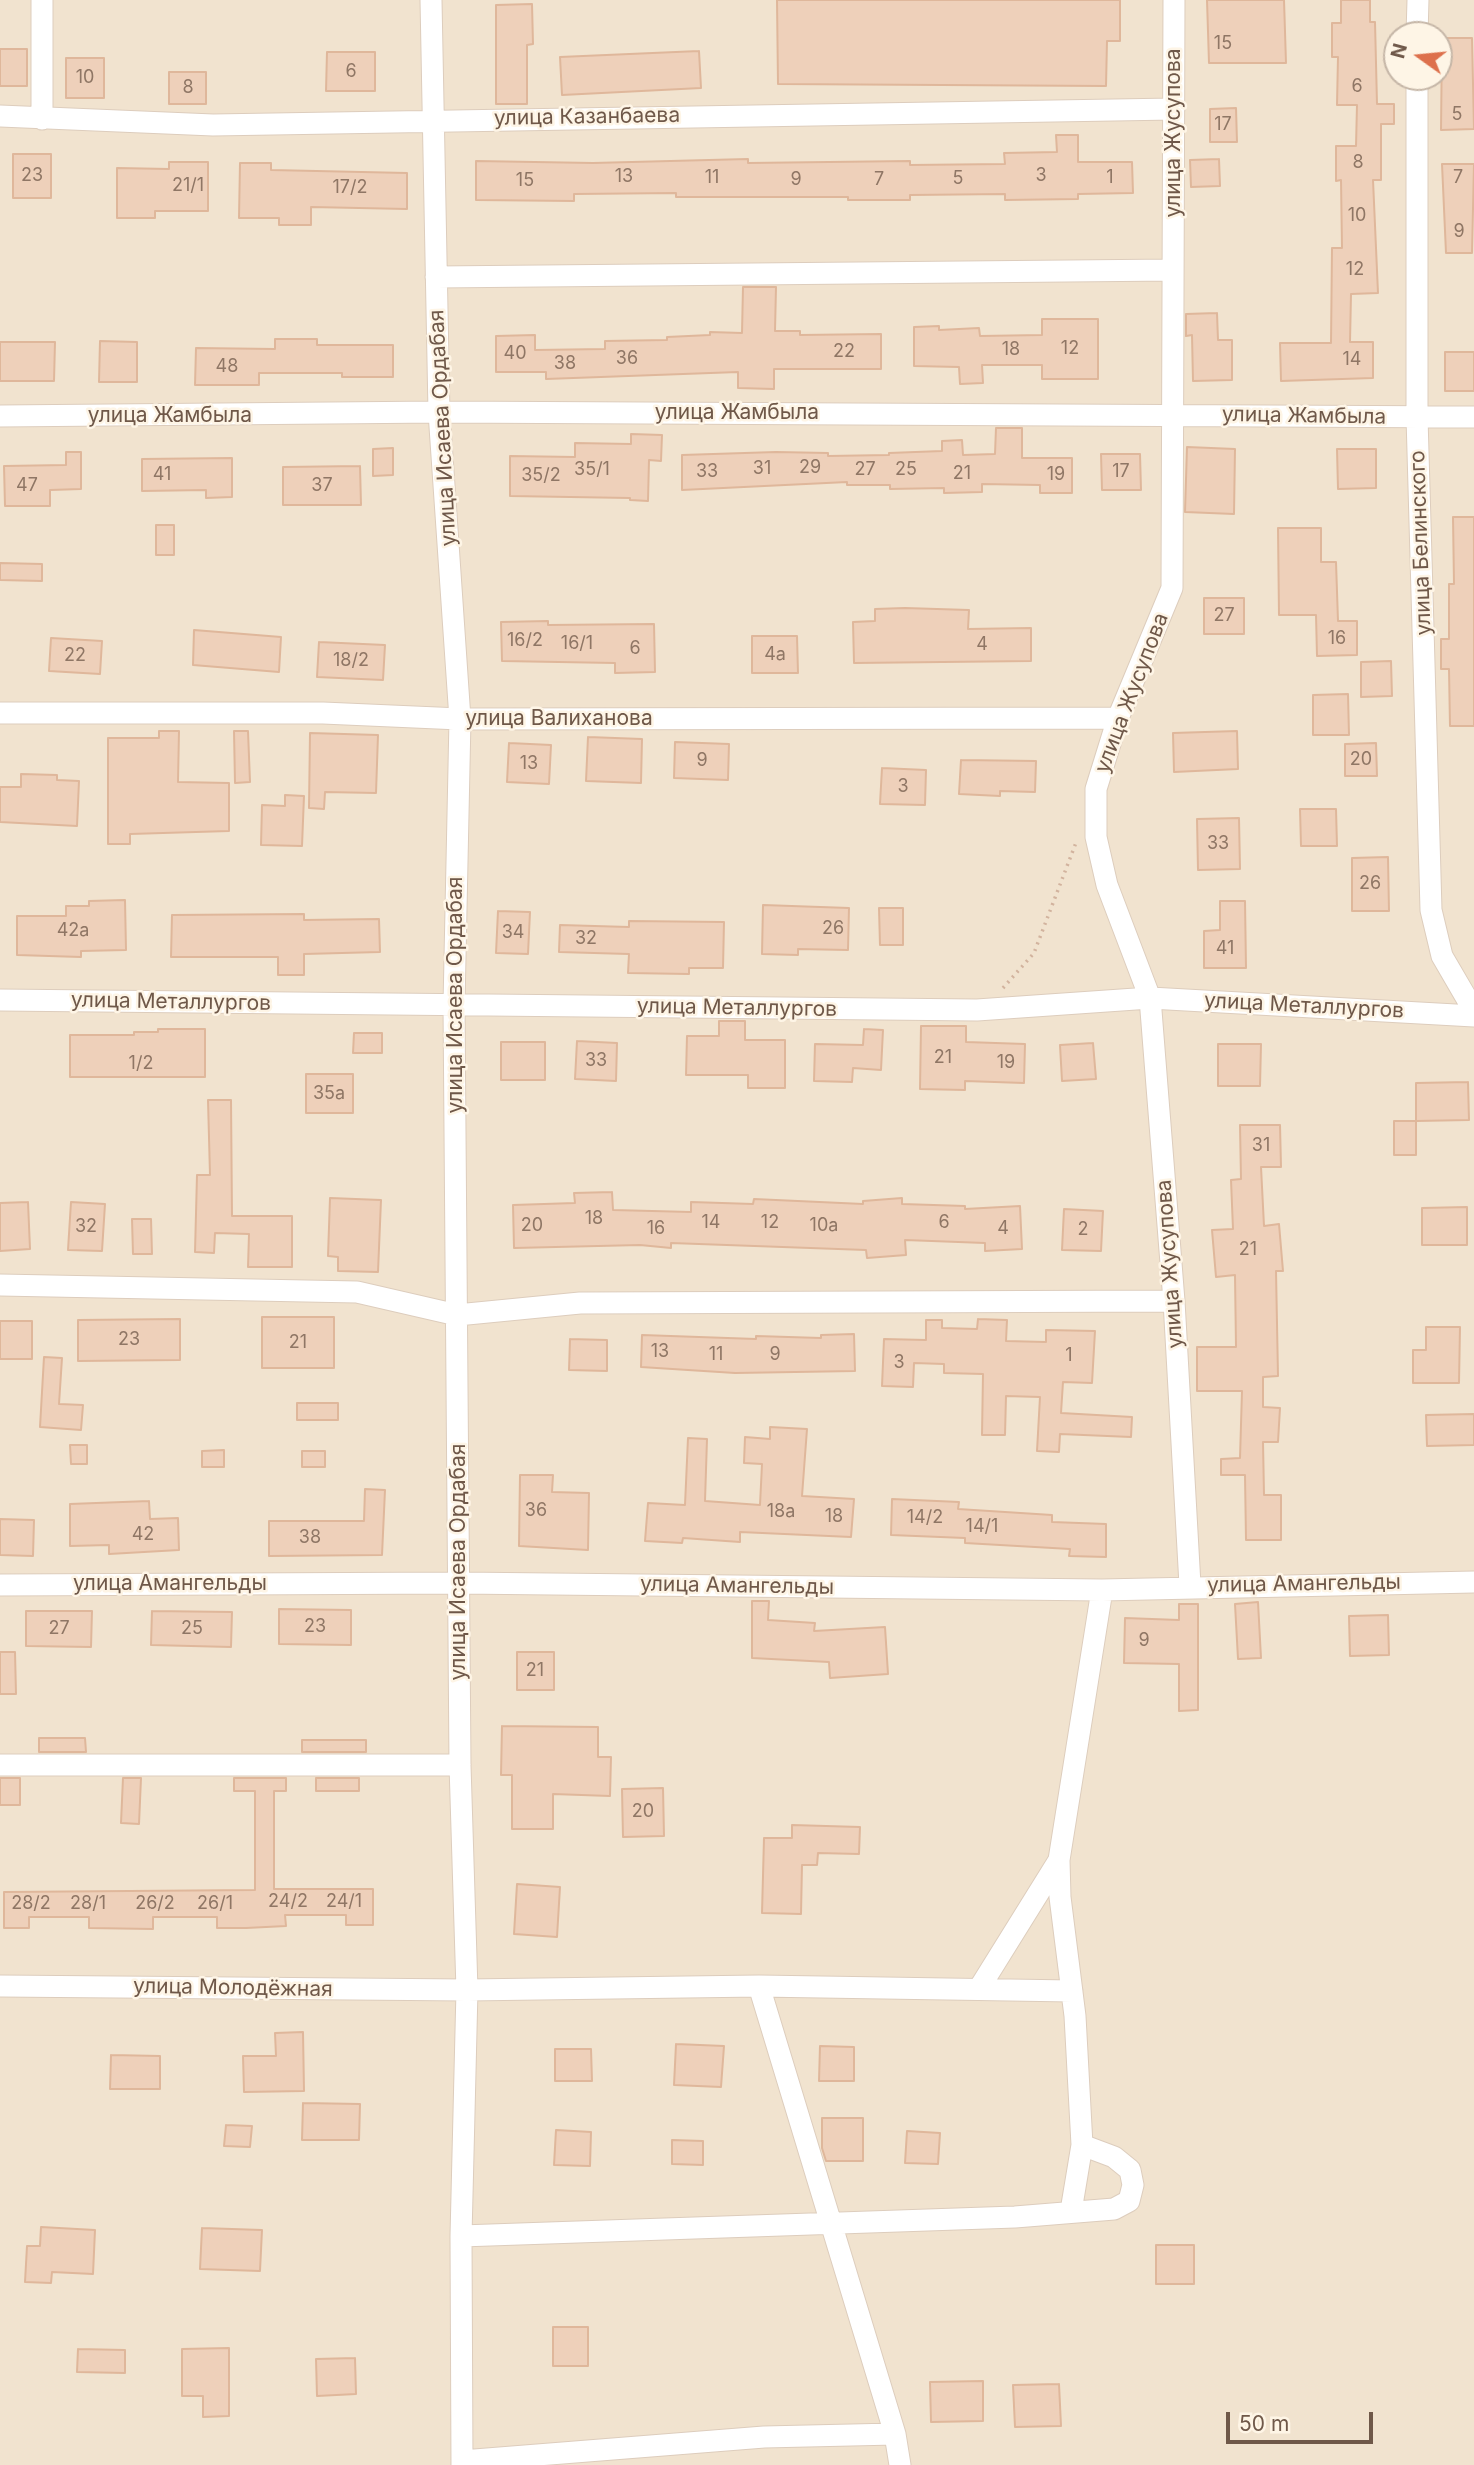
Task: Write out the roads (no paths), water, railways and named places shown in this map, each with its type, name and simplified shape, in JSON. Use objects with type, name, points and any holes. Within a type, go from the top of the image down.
[{"type":"street","points":[[42,0],[42,119]]},
{"type":"street","name":"улица Исаева Ордабая","points":[[431,0],[439,412],[460,719],[454,1005],[460,1765],[467,1990],[461,2236],[462,2463]]},
{"type":"street","name":"улица Жусупова","points":[[1174,0],[1172,588],[1118,718],[1096,789],[1096,837],[1107,885],[1150,998],[1174,1301],[1190,1585]]},
{"type":"street","points":[[1418,0],[1418,21]]},
{"type":"street","name":"улица Белинского","points":[[1418,91],[1417,417],[1431,910],[1442,956],[1472,1009]]},
{"type":"street","name":"улица Казанбаева","points":[[0,116],[213,125],[432,119],[1174,109]]},
{"type":"street","points":[[436,276],[1173,270]]},
{"type":"street","name":"улица Жамбыла","points":[[0,416],[439,412],[1474,417]]},
{"type":"street","name":"улица Валиханова","points":[[0,713],[323,713],[460,719],[1118,718]]},
{"type":"street","name":"улица Металлургов","points":[[0,1000],[977,1010],[1150,998],[1472,1009]]},
{"type":"street","points":[[0,1285],[357,1292],[457,1315],[580,1303],[1174,1301]]},
{"type":"street","name":"улица Амангельды","points":[[0,1585],[460,1583],[1101,1590],[1190,1585],[1474,1582]]},
{"type":"street","points":[[1071,2211],[1082,2144],[1072,1991],[1059,1860],[1101,1590]]},
{"type":"street","points":[[0,1765],[460,1765]]},
{"type":"street","points":[[980,1987],[1059,1860]]},
{"type":"street","name":"улица Молодёжная","points":[[0,1986],[467,1990],[759,1986],[980,1987],[1072,1991]]},
{"type":"street","points":[[759,1986],[828,2222],[895,2434],[900,2465]]},
{"type":"street","points":[[461,2236],[1015,2217],[1114,2209],[1129,2201],[1133,2185],[1130,2170],[1122,2163],[1082,2144]]},
{"type":"street","points":[[462,2463],[764,2437],[895,2434]]}]
